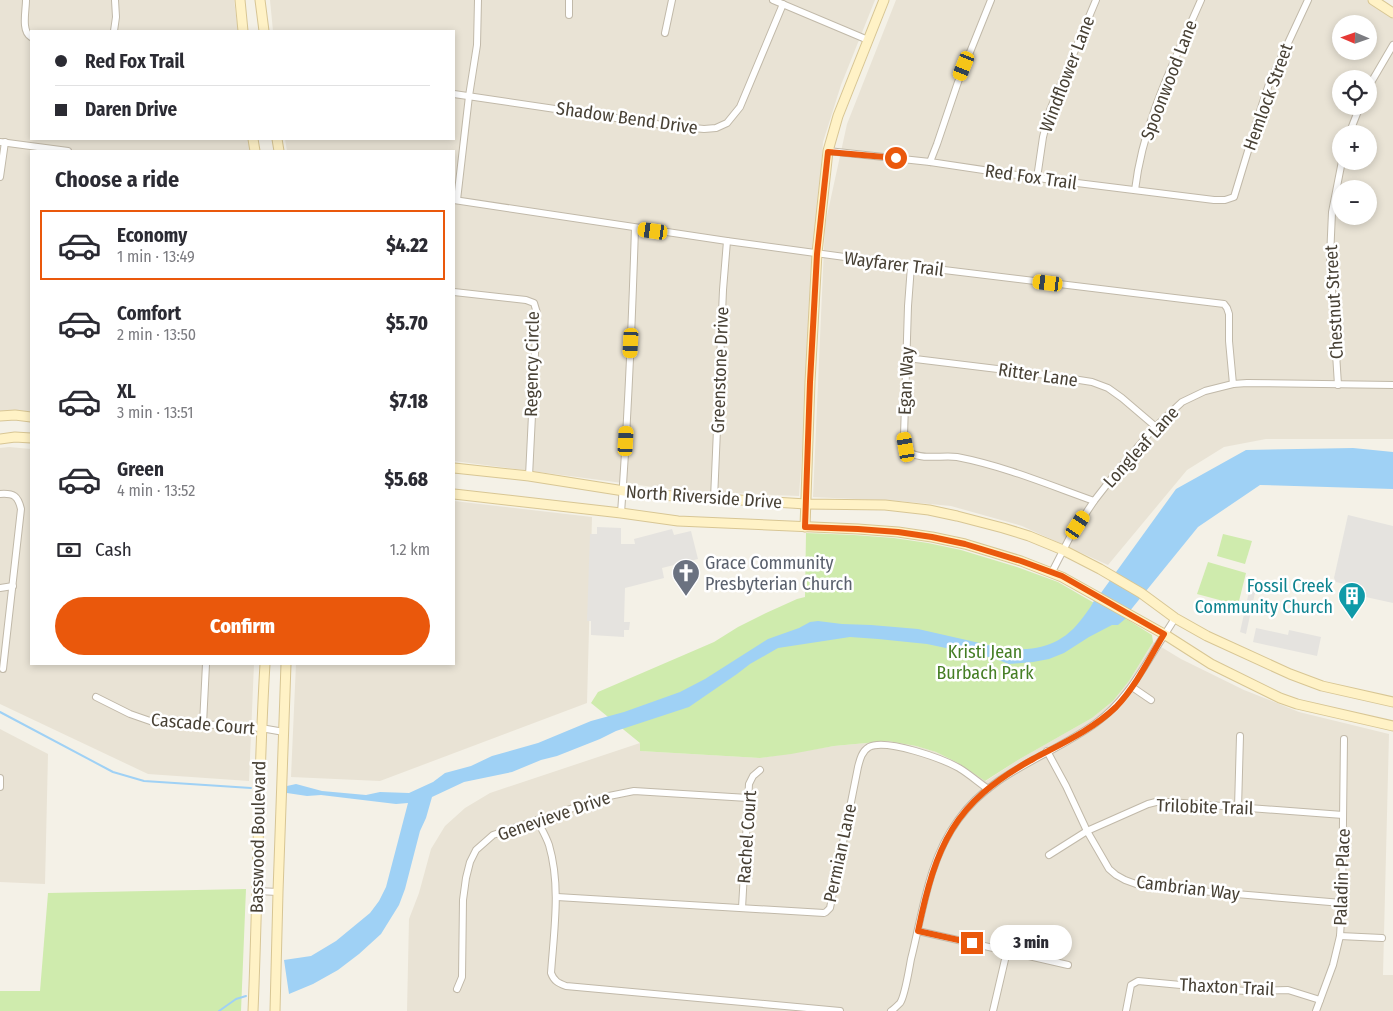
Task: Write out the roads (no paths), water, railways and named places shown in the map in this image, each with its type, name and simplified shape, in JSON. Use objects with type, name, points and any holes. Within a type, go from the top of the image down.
[{"type":"main road","points":[[240,0],[243,30]]},
{"type":"main road","points":[[260,0],[264,30]]},
{"type":"main road","points":[[805,527],[817,254],[828,152],[838,116],[884,0]]},
{"type":"main road","points":[[1373,0],[1393,13]]},
{"type":"main road","points":[[0,416],[30,416]]},
{"type":"main road","points":[[0,438],[30,438]]},
{"type":"main road","name":"North Riverside Drive","points":[[455,468],[529,476],[643,494],[806,504],[885,505],[929,510],[1003,528],[1063,550],[1100,569],[1145,596],[1175,618],[1207,636],[1290,674],[1322,686],[1393,702]]},
{"type":"main road","name":"North Riverside Drive","points":[[455,494],[678,521],[868,529],[932,537],[965,544],[1062,576],[1087,592],[1164,634],[1211,664],[1280,698],[1297,704],[1393,726]]},
{"type":"main road","name":"Basswood Boulevard","points":[[253,1011],[261,728],[265,665]]},
{"type":"main road","name":"Basswood Boulevard","points":[[275,1011],[286,665]]},
{"type":"street","points":[[26,0],[26,30],[30,36]]},
{"type":"street","points":[[114,30],[115,0]]},
{"type":"street","points":[[456,200],[477,45],[478,0]]},
{"type":"street","points":[[569,0],[569,15]]},
{"type":"street","points":[[664,33],[672,0]]},
{"type":"street","points":[[773,0],[868,40]]},
{"type":"street","points":[[930,162],[958,82],[991,0]]},
{"type":"street","name":"Windflower Lane","points":[[1037,178],[1043,137],[1050,110],[1096,0]]},
{"type":"street","name":"Spoonwood Lane","points":[[1134,190],[1140,157],[1156,103],[1201,0]]},
{"type":"street","name":"Hemlock Street","points":[[1234,197],[1269,84],[1308,0]]},
{"type":"street","name":"Shadow Bend Drive","points":[[455,94],[663,125],[704,129],[716,128],[727,123],[740,107],[783,4]]},
{"type":"street","points":[[1377,72],[1393,45]]},
{"type":"street","points":[[0,177],[2,142],[61,150]]},
{"type":"street","name":"Red Fox Trail","points":[[828,152],[930,162],[1037,178],[1214,200],[1225,200],[1234,197]]},
{"type":"street","name":"Chestnut Street","points":[[1338,385],[1330,258],[1332,212],[1340,170]]},
{"type":"street","name":"Wayfarer Trail","points":[[456,200],[817,254],[1224,304],[1229,314],[1229,341],[1234,384]]},
{"type":"street","points":[[621,513],[632,323],[635,228]]},
{"type":"street","name":"Greenstone Drive","points":[[714,499],[727,241]]},
{"type":"street","name":"Egan Way","points":[[911,266],[906,358],[904,436],[906,447],[911,453],[919,456],[957,458],[1001,468],[1094,501]]},
{"type":"street","name":"Regency Circle","points":[[455,292],[526,300],[534,304],[536,313],[529,476]]},
{"type":"street","name":"Ritter Lane","points":[[906,358],[1092,382],[1108,388],[1156,427]]},
{"type":"street","name":"Longleaf Lane","points":[[1052,572],[1063,550],[1094,501],[1156,427],[1182,402],[1206,391],[1234,384],[1393,385]]},
{"type":"street","points":[[0,494],[6,493],[16,497],[19,500],[21,509],[3,668]]},
{"type":"street","points":[[0,588],[13,586]]},
{"type":"street","points":[[892,1011],[901,1002],[926,893],[938,857],[944,843],[962,815],[977,798],[1002,777],[1096,723],[1116,706],[1132,687],[1175,618]]},
{"type":"street","points":[[203,724],[206,665]]},
{"type":"street","points":[[1132,687],[1151,700]]},
{"type":"street","name":"Cascade Court","points":[[96,696],[130,714],[153,722],[261,728],[284,732]]},
{"type":"street","points":[[1238,808],[1240,736]]},
{"type":"street","name":"Paladin Place","points":[[1316,1011],[1334,965],[1340,936],[1344,740]]},
{"type":"street","name":"Permian Lane","points":[[557,897],[824,913],[830,908],[858,767],[862,754],[871,746],[903,748],[935,757],[959,768],[988,789]]},
{"type":"street","name":"Cambrian Way","points":[[1047,752],[1066,786],[1087,831],[1109,869],[1116,875],[1136,884],[1162,888],[1342,903]]},
{"type":"street","name":"Rachel Court","points":[[742,908],[748,798],[751,780],[760,770]]},
{"type":"street","points":[[0,778],[0,787]]},
{"type":"street","name":"Genevieve Drive","points":[[457,989],[462,977],[463,900],[466,878],[470,862],[476,850],[493,835],[626,792],[748,798]]},
{"type":"street","name":"Trilobite Trail","points":[[1049,855],[1087,831],[1156,802],[1343,815]]},
{"type":"street","points":[[537,820],[548,843],[553,860],[557,897],[551,973],[553,979],[558,983],[576,987],[840,1011]]},
{"type":"street","points":[[257,891],[278,892]]},
{"type":"street","points":[[918,931],[1068,965]]},
{"type":"street","points":[[1340,936],[1382,938]]},
{"type":"street","points":[[993,1011],[1007,951]]},
{"type":"street","name":"Thaxton Trail","points":[[1126,1011],[1132,985],[1138,981],[1245,990],[1288,990],[1320,1000]]},
{"type":"water","points":[[1353,448],[1393,452],[1393,489],[1260,485],[1198,527],[1129,612],[1131,614],[1118,625],[1112,625],[1064,653],[1049,659],[1009,664],[993,658],[927,644],[850,637],[778,648],[750,664],[689,707],[616,731],[557,756],[541,760],[512,772],[464,782],[432,797],[420,831],[405,889],[399,905],[381,934],[338,970],[313,984],[289,994],[284,960],[311,956],[336,941],[370,913],[379,901],[386,887],[408,803],[396,804],[321,795],[307,796],[287,793],[287,786],[296,784],[322,791],[366,795],[380,792],[409,793],[433,782],[445,773],[471,766],[492,756],[538,743],[591,721],[624,712],[680,692],[705,679],[768,639],[810,622],[818,621],[918,629],[1006,649],[1030,649],[1050,644],[1068,634],[1076,626],[1094,602],[1096,596],[1098,597],[1176,489],[1246,450]]},
{"type":"waterway","points":[[0,712],[113,772],[144,781],[251,788]]},
{"type":"waterway","points":[[219,1011],[236,999],[246,996]]},
{"type":"place","name":"Grace Community Presbyterian Church","points":[[686,597]]},
{"type":"place","name":"Fossil Creek Community Church","points":[[1352,620]]},
{"type":"park label","name":"Kristi Jean Burbach Park","points":[[985,662]]}]
